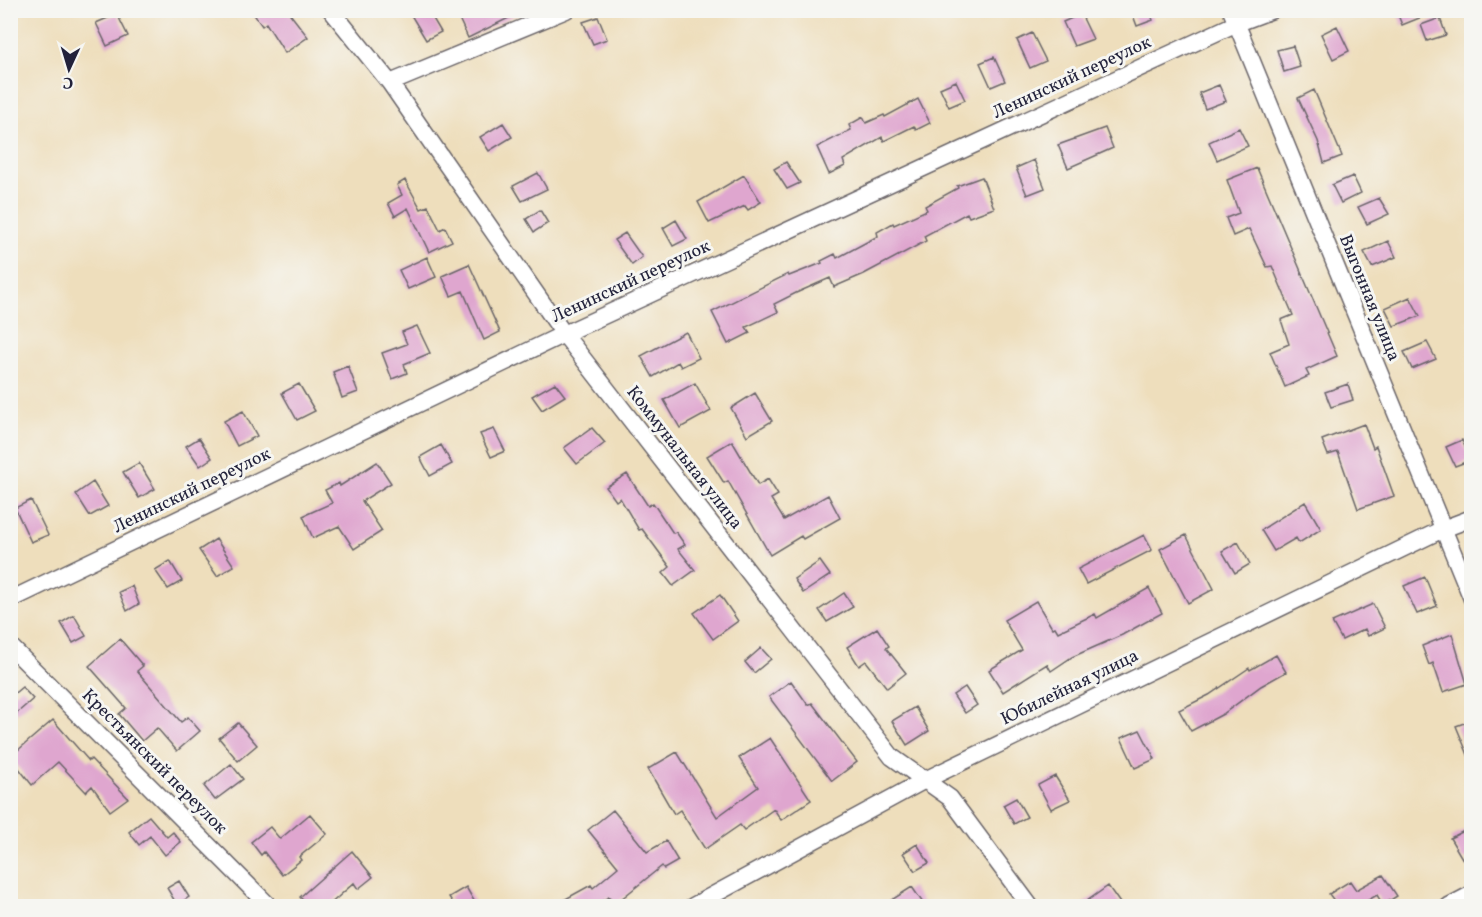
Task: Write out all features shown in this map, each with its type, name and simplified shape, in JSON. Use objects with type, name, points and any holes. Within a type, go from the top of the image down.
[{"type":"street","name":"Коммунальная улица","points":[[332,10],[390,83],[564,334],[892,757],[950,798],[1030,906]]},
{"type":"street","points":[[390,83],[566,10]]},
{"type":"street","name":"Ленинский переулок","points":[[10,600],[1233,17],[1272,10]]},
{"type":"street","name":"Выгонная улица","points":[[1233,17],[1472,599]]},
{"type":"street","name":"Юбилейная улица","points":[[693,906],[925,780],[1443,529],[1472,518]]},
{"type":"street","name":"Крестьянский переулок","points":[[10,646],[268,906]]},
{"type":"street","points":[[1449,906],[1472,894]]},
{"type":"building","points":[[251,10],[287,10],[308,37],[285,53],[266,23],[262,26]]},
{"type":"building","points":[[419,10],[428,10],[441,32],[426,40],[411,15]]},
{"type":"building","points":[[455,10],[525,10],[468,38]]},
{"type":"building","points":[[1131,10],[1149,10],[1153,20],[1137,26]]},
{"type":"building","points":[[1396,10],[1437,10],[1437,11],[1402,25]]},
{"type":"building","points":[[117,14],[128,36],[107,46],[96,23]]},
{"type":"building","points":[[1081,14],[1093,39],[1074,46],[1063,22]]},
{"type":"building","points":[[598,17],[607,39],[593,44],[583,22]]},
{"type":"building","points":[[1440,18],[1446,35],[1427,41],[1421,25]]},
{"type":"building","points":[[1337,26],[1349,51],[1333,59],[1321,34]]},
{"type":"building","points":[[1032,33],[1046,61],[1030,68],[1017,40]]},
{"type":"building","points":[[1293,46],[1300,67],[1284,72],[1277,50]]},
{"type":"building","points":[[994,57],[1005,81],[991,87],[980,63]]},
{"type":"building","points":[[956,81],[965,100],[949,107],[940,88]]},
{"type":"building","points":[[1219,85],[1226,101],[1205,109],[1199,93]]},
{"type":"building","points":[[1314,90],[1342,156],[1324,163],[1318,141],[1298,98]]},
{"type":"building","points":[[918,99],[930,123],[916,130],[914,126],[884,141],[882,137],[843,160],[845,166],[829,174],[817,147],[851,130],[849,125],[863,117],[866,123],[884,115],[885,117]]},
{"type":"building","points":[[503,123],[512,137],[489,151],[480,137]]},
{"type":"building","points":[[1105,128],[1113,148],[1068,168],[1058,145]]},
{"type":"building","points":[[1239,128],[1248,146],[1217,160],[1209,142]]},
{"type":"building","points":[[1034,160],[1045,188],[1027,195],[1016,168]]},
{"type":"building","points":[[786,162],[800,183],[787,189],[774,169]]},
{"type":"building","points":[[1257,168],[1337,356],[1306,370],[1309,376],[1285,387],[1270,352],[1289,344],[1281,320],[1293,315],[1272,266],[1267,267],[1249,229],[1233,236],[1226,218],[1239,213],[1227,180]]},
{"type":"building","points":[[538,173],[547,189],[522,201],[513,186]]},
{"type":"building","points":[[744,175],[761,202],[748,210],[745,206],[709,223],[698,202]]},
{"type":"building","points":[[1353,176],[1361,193],[1341,203],[1332,185]]},
{"type":"building","points":[[982,177],[994,208],[969,217],[967,213],[924,236],[926,241],[864,274],[834,287],[830,278],[774,304],[778,312],[746,327],[750,333],[728,344],[712,312],[788,274],[789,276],[822,263],[821,261],[835,254],[837,258],[878,236],[877,232],[893,223],[894,225],[927,210],[925,206],[958,188],[957,186]]},
{"type":"building","points":[[405,180],[421,209],[428,206],[440,230],[445,227],[452,241],[429,252],[408,208],[395,216],[388,203],[402,195],[397,185]]},
{"type":"building","points":[[1379,198],[1389,214],[1367,224],[1358,207]]},
{"type":"building","points":[[540,210],[548,223],[534,232],[526,219]]},
{"type":"building","points":[[676,220],[687,239],[673,246],[663,228]]},
{"type":"building","points":[[625,233],[642,257],[632,265],[614,240]]},
{"type":"building","points":[[1388,241],[1396,257],[1372,267],[1364,252]]},
{"type":"building","points":[[427,257],[436,277],[408,289],[399,270]]},
{"type":"building","points":[[469,264],[500,332],[484,340],[463,291],[451,296],[442,276]]},
{"type":"building","points":[[1410,297],[1420,316],[1394,326],[1385,308]]},
{"type":"building","points":[[417,326],[430,353],[404,364],[407,373],[392,379],[382,353],[407,344],[402,332]]},
{"type":"building","points":[[686,332],[699,358],[681,367],[678,362],[653,377],[641,356]]},
{"type":"building","points":[[1427,342],[1436,359],[1412,369],[1404,352]]},
{"type":"building","points":[[348,366],[358,392],[342,398],[333,372]]},
{"type":"building","points":[[555,383],[565,396],[542,410],[532,396]]},
{"type":"building","points":[[695,383],[711,411],[680,428],[664,400]]},
{"type":"building","points":[[299,384],[315,411],[297,420],[282,393]]},
{"type":"building","points":[[1348,384],[1353,400],[1331,407],[1325,392]]},
{"type":"building","points":[[755,393],[772,421],[747,436],[731,408]]},
{"type":"building","points":[[243,411],[257,436],[237,446],[224,421]]},
{"type":"building","points":[[1364,424],[1373,448],[1376,446],[1394,496],[1358,509],[1338,452],[1328,455],[1322,440]]},
{"type":"building","points":[[592,428],[605,443],[577,464],[564,448]]},
{"type":"building","points":[[494,429],[505,451],[491,457],[480,434]]},
{"type":"building","points":[[199,438],[212,458],[200,466],[186,446]]},
{"type":"building","points":[[1462,440],[1471,460],[1455,466],[1446,447]]},
{"type":"building","points":[[732,441],[758,485],[768,479],[778,495],[771,499],[784,520],[828,495],[840,518],[803,539],[801,536],[770,555],[728,481],[724,483],[707,456]]},
{"type":"building","points":[[441,445],[452,464],[430,476],[420,457]]},
{"type":"building","points":[[377,462],[391,483],[362,501],[382,531],[354,549],[339,526],[313,538],[303,516],[332,503],[325,490],[339,483],[340,486]]},
{"type":"building","points":[[139,463],[155,489],[139,498],[123,472]]},
{"type":"building","points":[[627,474],[648,506],[653,503],[673,533],[676,532],[685,545],[678,549],[695,570],[673,586],[663,573],[670,567],[642,529],[639,530],[620,498],[616,501],[606,487]]},
{"type":"building","points":[[93,482],[108,506],[90,516],[76,494]]},
{"type":"building","points":[[31,500],[48,535],[31,542],[15,508]]},
{"type":"building","points":[[1305,502],[1321,529],[1299,543],[1296,538],[1274,551],[1261,530]]},
{"type":"building","points":[[1144,535],[1152,550],[1086,584],[1078,569]]},
{"type":"building","points":[[1186,535],[1214,589],[1188,603],[1160,549]]},
{"type":"building","points":[[216,539],[234,566],[217,576],[199,550]]},
{"type":"building","points":[[1238,542],[1250,564],[1235,573],[1222,551]]},
{"type":"building","points":[[170,561],[182,581],[168,589],[155,570]]},
{"type":"building","points":[[820,561],[830,575],[803,593],[794,579]]},
{"type":"building","points":[[1425,577],[1437,606],[1417,614],[1404,586]]},
{"type":"building","points":[[132,586],[139,604],[127,611],[119,592]]},
{"type":"building","points":[[1149,588],[1162,613],[1122,635],[1072,657],[1051,671],[1047,664],[1003,692],[989,670],[1022,650],[1004,620],[1036,601],[1052,628],[1055,627],[1058,632],[1095,614],[1097,618]]},
{"type":"building","points":[[844,593],[853,607],[827,622],[819,610]]},
{"type":"building","points":[[720,595],[738,621],[713,639],[694,613]]},
{"type":"building","points":[[1373,604],[1385,628],[1368,636],[1365,629],[1342,640],[1332,622]]},
{"type":"building","points":[[74,615],[86,636],[73,643],[61,623]]},
{"type":"building","points":[[877,628],[889,646],[886,648],[906,673],[887,688],[866,661],[859,666],[847,647]]},
{"type":"building","points":[[1452,634],[1467,684],[1443,692],[1433,663],[1429,665],[1422,646]]},
{"type":"building","points":[[120,639],[143,666],[137,671],[181,722],[188,717],[200,731],[177,751],[157,728],[142,741],[119,714],[126,708],[89,666]]},
{"type":"building","points":[[761,648],[771,659],[754,673],[745,662]]},
{"type":"building","points":[[1276,655],[1286,672],[1261,686],[1223,714],[1191,731],[1179,710],[1209,695],[1249,668],[1250,670]]},
{"type":"building","points":[[791,681],[808,705],[812,703],[857,762],[832,781],[769,697]]},
{"type":"building","points":[[22,687],[33,699],[17,713],[10,706],[10,697]]},
{"type":"building","points":[[965,687],[977,705],[965,713],[953,695]]},
{"type":"building","points":[[915,707],[929,731],[907,745],[892,721]]},
{"type":"building","points":[[53,720],[89,761],[91,759],[128,798],[110,811],[92,786],[86,792],[58,762],[32,785],[10,757]]},
{"type":"building","points":[[1472,720],[1472,762],[1471,762],[1456,726]]},
{"type":"building","points":[[238,723],[257,745],[238,761],[219,738]]},
{"type":"building","points":[[1140,730],[1155,759],[1135,768],[1121,738]]},
{"type":"building","points":[[770,738],[811,800],[781,820],[774,809],[744,830],[740,825],[705,849],[680,810],[674,814],[648,769],[677,752],[717,817],[758,787],[739,758]]},
{"type":"building","points":[[231,764],[243,779],[215,800],[204,786]]},
{"type":"building","points":[[1055,776],[1070,800],[1051,809],[1038,785]]},
{"type":"building","points":[[1016,798],[1027,817],[1014,824],[1003,805]]},
{"type":"building","points":[[613,810],[647,852],[666,841],[678,861],[664,869],[662,866],[615,904],[609,897],[592,906],[553,906],[591,885],[593,888],[618,867],[588,830]]},
{"type":"building","points":[[310,814],[327,834],[299,857],[301,860],[282,875],[264,852],[261,855],[251,842],[270,827],[280,839]]},
{"type":"building","points":[[149,816],[167,837],[173,832],[181,842],[165,855],[150,836],[139,845],[129,832]]},
{"type":"building","points":[[1466,830],[1472,839],[1472,855],[1463,860],[1450,838]]},
{"type":"building","points":[[917,844],[929,863],[915,871],[903,853]]},
{"type":"building","points":[[352,851],[373,877],[358,889],[354,883],[328,906],[308,906],[300,897]]},
{"type":"building","points":[[1383,875],[1397,896],[1383,905],[1377,895],[1358,906],[1338,906],[1329,894],[1350,881],[1356,890]]},
{"type":"building","points":[[179,881],[189,897],[177,905],[167,888]]},
{"type":"building","points":[[1108,886],[1122,906],[1080,906]]},
{"type":"building","points":[[466,887],[477,906],[455,906],[449,897]]},
{"type":"building","points":[[912,887],[925,906],[882,906]]}]
